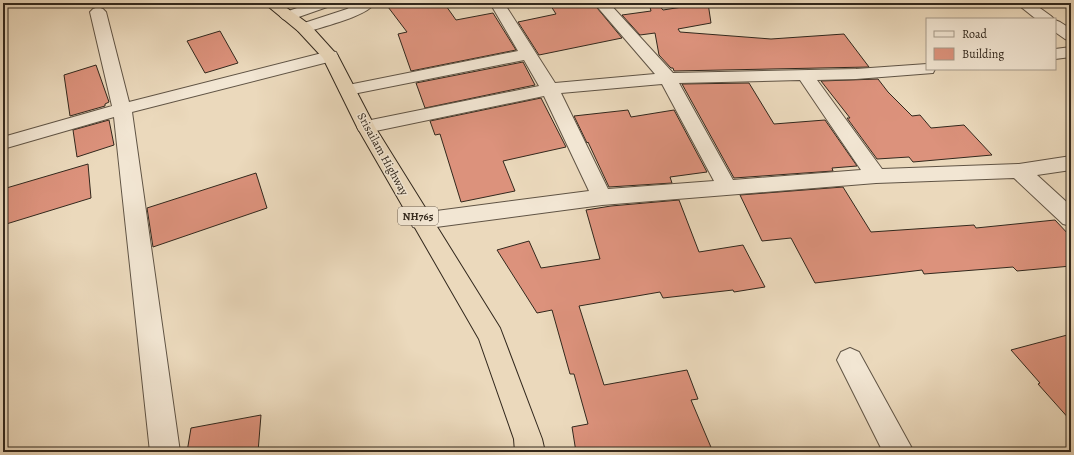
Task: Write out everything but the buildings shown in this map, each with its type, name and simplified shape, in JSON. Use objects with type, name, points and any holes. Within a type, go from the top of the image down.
[{"type":"highway","name":"Srisailam Highway","points":[[271,3],[296,22],[330,56],[366,127],[491,336],[528,438],[530,452]]},
{"type":"street","points":[[296,22],[325,3]]},
{"type":"street","points":[[296,22],[352,12],[368,3]]},
{"type":"street","points":[[497,3],[550,89],[602,197]]},
{"type":"street","points":[[601,3],[668,78],[728,187]]},
{"type":"street","points":[[1023,3],[1045,18]]},
{"type":"street","points":[[98,12],[122,109],[165,452]]},
{"type":"street","points":[[1056,26],[1071,36]]},
{"type":"street","points":[[1056,54],[1071,52]]},
{"type":"street","points":[[348,90],[528,54]]},
{"type":"street","points":[[3,143],[122,109],[330,56]]},
{"type":"street","points":[[366,127],[550,89],[668,78],[856,74],[926,69]]},
{"type":"street","points":[[805,75],[876,176]]},
{"type":"street","points":[[421,221],[602,197],[876,176],[1019,171],[1071,163]]},
{"type":"street","points":[[1019,171],[1071,218]]},
{"type":"street","points":[[850,360],[899,452]]}]
